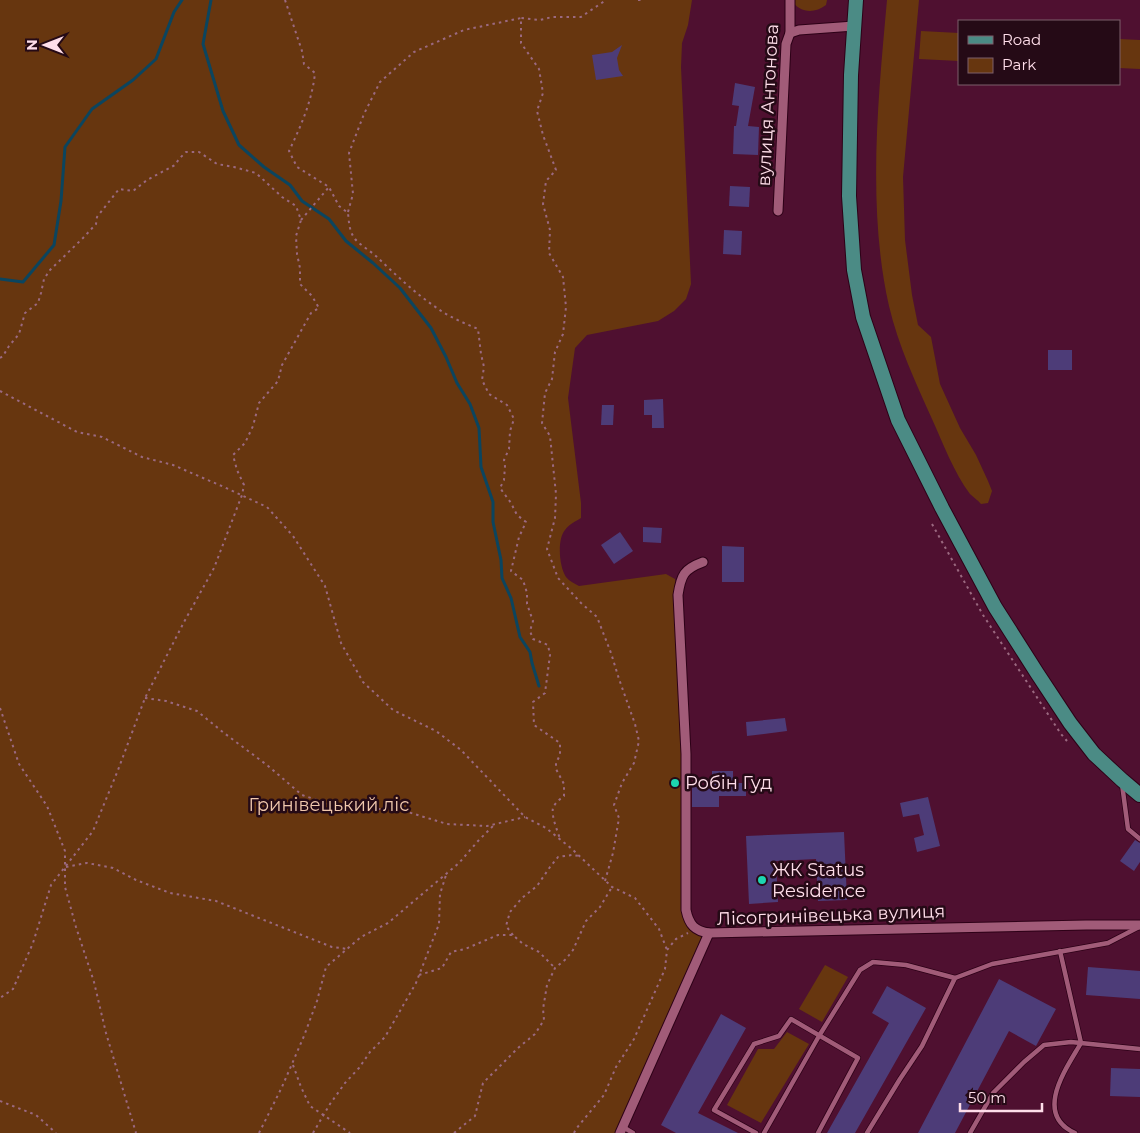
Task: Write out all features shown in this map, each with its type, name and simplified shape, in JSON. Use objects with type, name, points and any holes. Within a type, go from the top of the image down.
[{"type":"main road","points":[[856,0],[851,75],[849,196],[854,270],[863,317],[894,410],[942,508],[995,607],[1070,723],[1094,754],[1140,795]]},
{"type":"street","name":"вулиця Антонова","points":[[778,211],[786,44],[790,33],[790,0]]},
{"type":"street","points":[[790,33],[798,30],[854,26]]},
{"type":"street","points":[[704,562],[685,573],[680,581],[678,595],[686,754],[686,910],[688,920],[698,931],[710,934]]},
{"type":"street","name":"Лісогринівецька вулиця","points":[[621,1130],[710,934],[1076,925],[1140,926]]},
{"type":"lane","points":[[1122,780],[1128,829],[1140,839]]},
{"type":"lane","points":[[764,1133],[860,970],[873,962],[906,965],[955,978],[992,964],[1108,942],[1140,926]]},
{"type":"lane","points":[[1060,951],[1081,1043],[1062,1075],[1055,1094],[1056,1116],[1067,1129],[1075,1133]]},
{"type":"lane","points":[[867,1133],[922,1046],[955,978]]},
{"type":"lane","points":[[756,1133],[714,1110],[754,1044],[779,1036],[791,1019],[858,1058],[818,1133]]},
{"type":"lane","points":[[970,1133],[993,1093],[1044,1045],[1071,1042],[1140,1049]]},
{"type":"lane","points":[[621,1130],[633,1133]]},
{"type":"path","points":[[284,0],[302,51],[304,64],[315,73],[308,109],[289,151],[297,166],[329,187],[339,206],[348,213]]},
{"type":"path","points":[[560,839],[553,807],[564,796],[564,784],[556,769],[556,763],[560,755],[560,743],[534,725],[534,702],[545,693],[550,655],[548,645],[533,639],[530,631],[533,620],[527,604],[527,593],[523,580],[511,571],[519,537],[526,522],[516,515],[511,503],[500,488],[504,480],[504,460],[509,449],[510,431],[514,419],[507,406],[489,394],[482,380],[484,367],[478,329],[438,309],[416,293],[354,238],[349,228],[348,213],[353,194],[349,153],[364,114],[380,82],[414,52],[464,30],[520,18],[540,20],[552,17],[582,18],[606,0]]},
{"type":"path","points":[[520,18],[521,43],[539,69],[543,93],[537,111],[543,135],[556,170],[546,181],[543,204],[550,230],[549,253],[563,278],[566,307],[563,334],[555,352],[552,379],[545,393],[542,423],[550,436],[556,494],[555,518],[547,549],[558,578],[597,618],[611,653],[639,741],[634,763],[622,783],[614,805],[619,818],[613,853],[605,881]]},
{"type":"path","points":[[0,358],[20,334],[25,313],[38,303],[44,279],[50,270],[96,224],[97,217],[119,189],[134,191],[147,180],[175,165],[186,152],[199,152],[217,164],[256,173],[282,198],[296,206],[302,220]]},
{"type":"path","points":[[0,998],[12,989],[33,944],[51,885],[93,831],[145,698],[214,568],[242,495],[244,485],[236,470],[233,455],[244,443],[253,426],[259,403],[278,381],[282,364],[311,313],[319,308],[312,296],[300,284],[296,236],[302,220],[329,187]]},
{"type":"path","points":[[0,391],[76,432],[102,437],[142,457],[173,465],[267,507],[293,536],[325,586],[341,643],[362,682],[393,710],[436,731],[461,750],[525,817],[546,828],[560,839],[612,888],[635,898],[659,929],[667,950],[665,969],[634,1039],[616,1067],[604,1095],[574,1133]]},
{"type":"path","points":[[145,698],[166,701],[197,711],[267,765],[302,796],[344,809],[398,809],[447,824],[487,826],[525,817]]},
{"type":"path","points":[[0,708],[19,764],[47,806],[65,851],[65,888],[94,982],[106,1033],[136,1133]]},
{"type":"path","points":[[259,1133],[282,1087],[304,1036],[317,1001],[326,967],[361,937],[388,923],[458,863],[496,824]]},
{"type":"path","points":[[555,968],[539,952],[524,944],[513,935],[506,926],[510,912],[522,898],[537,886],[558,857],[580,856]]},
{"type":"path","points":[[65,867],[87,863],[113,868],[136,880],[170,893],[216,901],[332,947],[348,949]]},
{"type":"path","points":[[312,1133],[345,1084],[360,1068],[370,1052],[385,1037],[416,983],[439,924],[440,894],[447,872]]},
{"type":"path","points":[[454,1133],[475,1116],[483,1084],[518,1048],[535,1034],[544,1020],[543,1010],[547,984],[555,968],[573,950],[586,922],[600,907],[612,888]]},
{"type":"path","points":[[667,950],[676,939],[691,931],[698,931]]},
{"type":"path","points":[[419,975],[442,968],[451,952],[465,949],[498,935],[513,935]]},
{"type":"path","points":[[292,1064],[310,1106],[350,1133]]},
{"type":"path","points":[[0,1101],[36,1115],[56,1133]]},
{"type":"green space","name":"Гринівецький ліс","points":[[0,0],[692,0],[688,25],[682,43],[681,67],[691,284],[686,299],[674,311],[658,321],[587,335],[575,348],[568,398],[581,503],[581,518],[566,528],[562,534],[560,560],[566,577],[579,586],[666,574],[675,579],[678,595],[688,920],[709,933],[620,1133],[0,1133]]},
{"type":"green space","points":[[791,0],[827,0],[826,5],[821,8],[807,11],[799,8]]},
{"type":"green space","points":[[887,0],[919,0],[903,177],[905,240],[918,325],[931,337],[940,384],[992,491],[988,503],[981,504],[970,494],[954,467],[908,364],[889,306],[882,269],[876,193],[880,76]]},
{"type":"green space","points":[[921,31],[958,33],[958,61],[919,59]]},
{"type":"green space","points":[[1120,39],[1140,40],[1140,69],[1120,68]]},
{"type":"green space","points":[[825,965],[848,977],[822,1022],[799,1009]]},
{"type":"green space","points":[[787,1032],[809,1044],[761,1123],[727,1105],[758,1049],[774,1049]]},
{"type":"building","points":[[622,45],[617,58],[619,70],[623,76],[596,80],[592,55],[612,52]]},
{"type":"building","points":[[735,83],[755,87],[748,126],[759,127],[758,155],[733,154],[734,126],[736,126],[739,106],[732,105]]},
{"type":"building","points":[[730,186],[750,187],[749,207],[729,206]]},
{"type":"building","points":[[724,230],[742,231],[741,255],[723,254]]},
{"type":"building","points":[[1048,350],[1072,350],[1072,370],[1048,370]]},
{"type":"building","points":[[663,399],[664,428],[652,428],[652,415],[644,415],[644,400]]},
{"type":"building","points":[[602,405],[614,405],[613,425],[601,425]]},
{"type":"building","points":[[643,527],[662,528],[661,543],[643,542]]},
{"type":"building","points":[[620,532],[633,551],[614,564],[601,545]]},
{"type":"building","points":[[722,546],[744,547],[744,582],[722,582]]},
{"type":"building","points":[[785,718],[787,731],[747,736],[746,722]]},
{"type":"building","points":[[712,771],[733,771],[733,783],[746,783],[746,796],[719,796],[719,807],[692,807],[692,787],[712,786]]},
{"type":"building","points":[[928,797],[940,846],[917,852],[914,838],[924,835],[919,814],[903,817],[900,803]]},
{"type":"building","name":"ЖК Status Residence","points":[[844,832],[847,900],[818,901],[816,859],[776,861],[778,902],[749,904],[746,836]]},
{"type":"building","points":[[1135,840],[1140,843],[1140,862],[1134,871],[1120,861]]},
{"type":"building","points":[[1088,967],[1140,971],[1140,999],[1086,995]]},
{"type":"building","points":[[999,979],[1056,1009],[1036,1046],[1009,1031],[955,1133],[918,1133]]},
{"type":"building","points":[[887,986],[926,1008],[855,1133],[827,1133],[889,1023],[872,1013]]},
{"type":"building","points":[[721,1014],[746,1028],[698,1113],[738,1133],[676,1133],[661,1125]]},
{"type":"building","points":[[1111,1068],[1140,1069],[1140,1097],[1110,1096]]},
{"type":"waterway","points":[[0,279],[23,282],[54,245],[61,201],[65,147],[92,109],[133,80],[156,59],[174,12],[182,0]]},
{"type":"waterway","points":[[211,0],[203,44],[223,111],[239,145],[264,167],[290,185],[302,201],[329,219],[346,241],[400,288],[431,328],[457,383],[470,404],[479,428],[481,467],[493,502],[493,522],[501,560],[502,578],[511,598],[520,637],[530,652],[539,686]]},
{"type":"place","name":"Робін Гуд","points":[[675,783]]},
{"type":"place","name":"ЖК Status Residence","points":[[762,880]]}]
